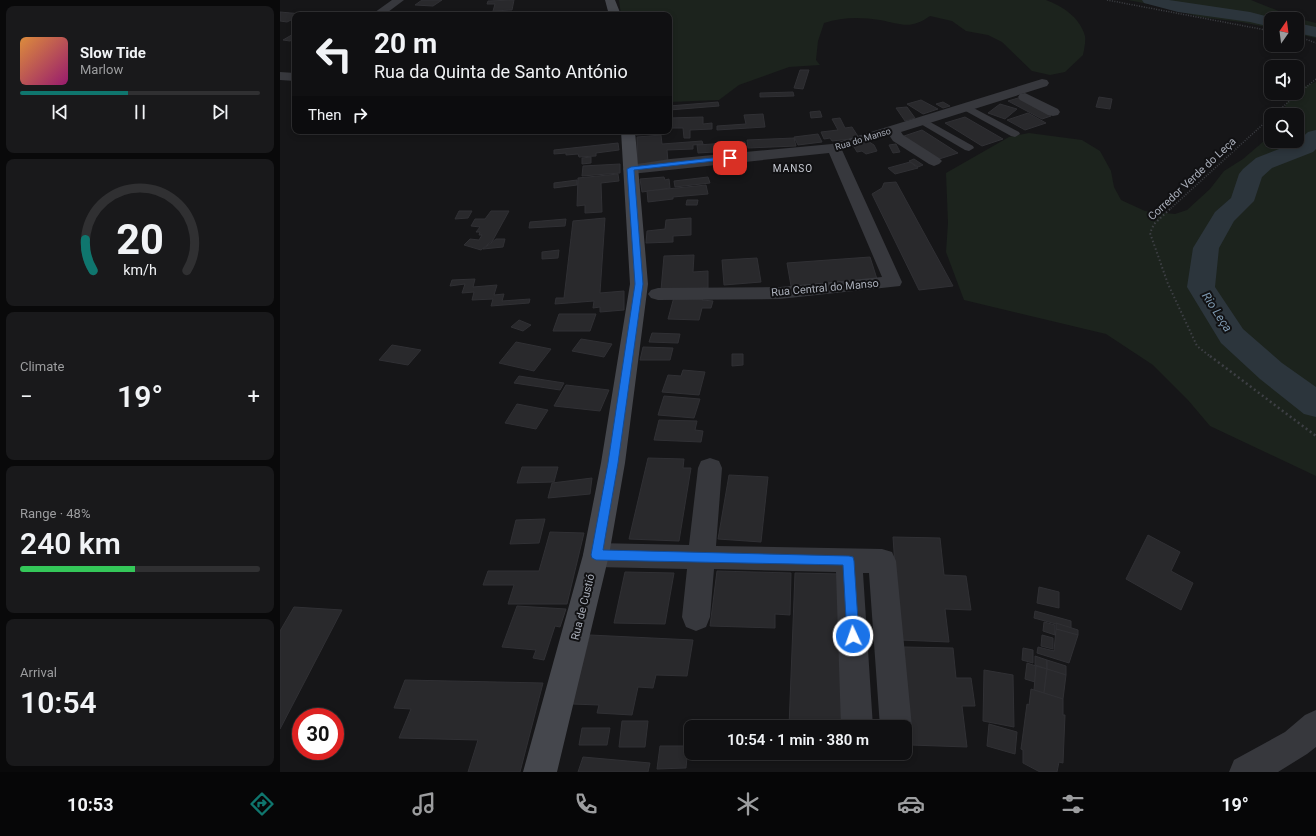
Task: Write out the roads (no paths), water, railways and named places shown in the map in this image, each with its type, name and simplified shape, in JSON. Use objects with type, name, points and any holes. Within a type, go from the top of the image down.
[{"type":"main road","points":[[610,0],[614,12]]},
{"type":"main road","name":"Rua de Custió","points":[[540,772],[596,555],[613,463],[639,284],[628,134]]},
{"type":"street","points":[[381,12],[399,0]]},
{"type":"street","name":"Rua do Manso","points":[[631,169],[834,148],[966,107],[1019,94],[1042,83]]},
{"type":"street","points":[[1019,94],[1053,112]]},
{"type":"street","points":[[966,107],[1015,134]]},
{"type":"street","points":[[923,121],[970,148]]},
{"type":"street","points":[[893,130],[898,138],[934,161]]},
{"type":"street","name":"Rua Central do Manso","points":[[658,294],[780,293],[892,282],[834,148]]},
{"type":"street","points":[[696,617],[710,468]]},
{"type":"street","points":[[596,555],[882,561],[895,720]]},
{"type":"street","points":[[849,561],[857,720]]},
{"type":"street","points":[[1246,772],[1296,743],[1316,726]]},
{"type":"waterway","name":"Rio Leça","points":[[1150,0],[1178,7],[1264,20]]},
{"type":"waterway","name":"Rio Leça","points":[[1304,29],[1316,32]]},
{"type":"waterway","name":"Rio Leça","points":[[1316,137],[1305,147],[1264,163],[1251,174],[1242,201],[1224,217],[1206,248],[1201,287],[1232,336],[1271,371],[1316,405]]},
{"type":"district","name":"MANSO","points":[[793,168]]}]
